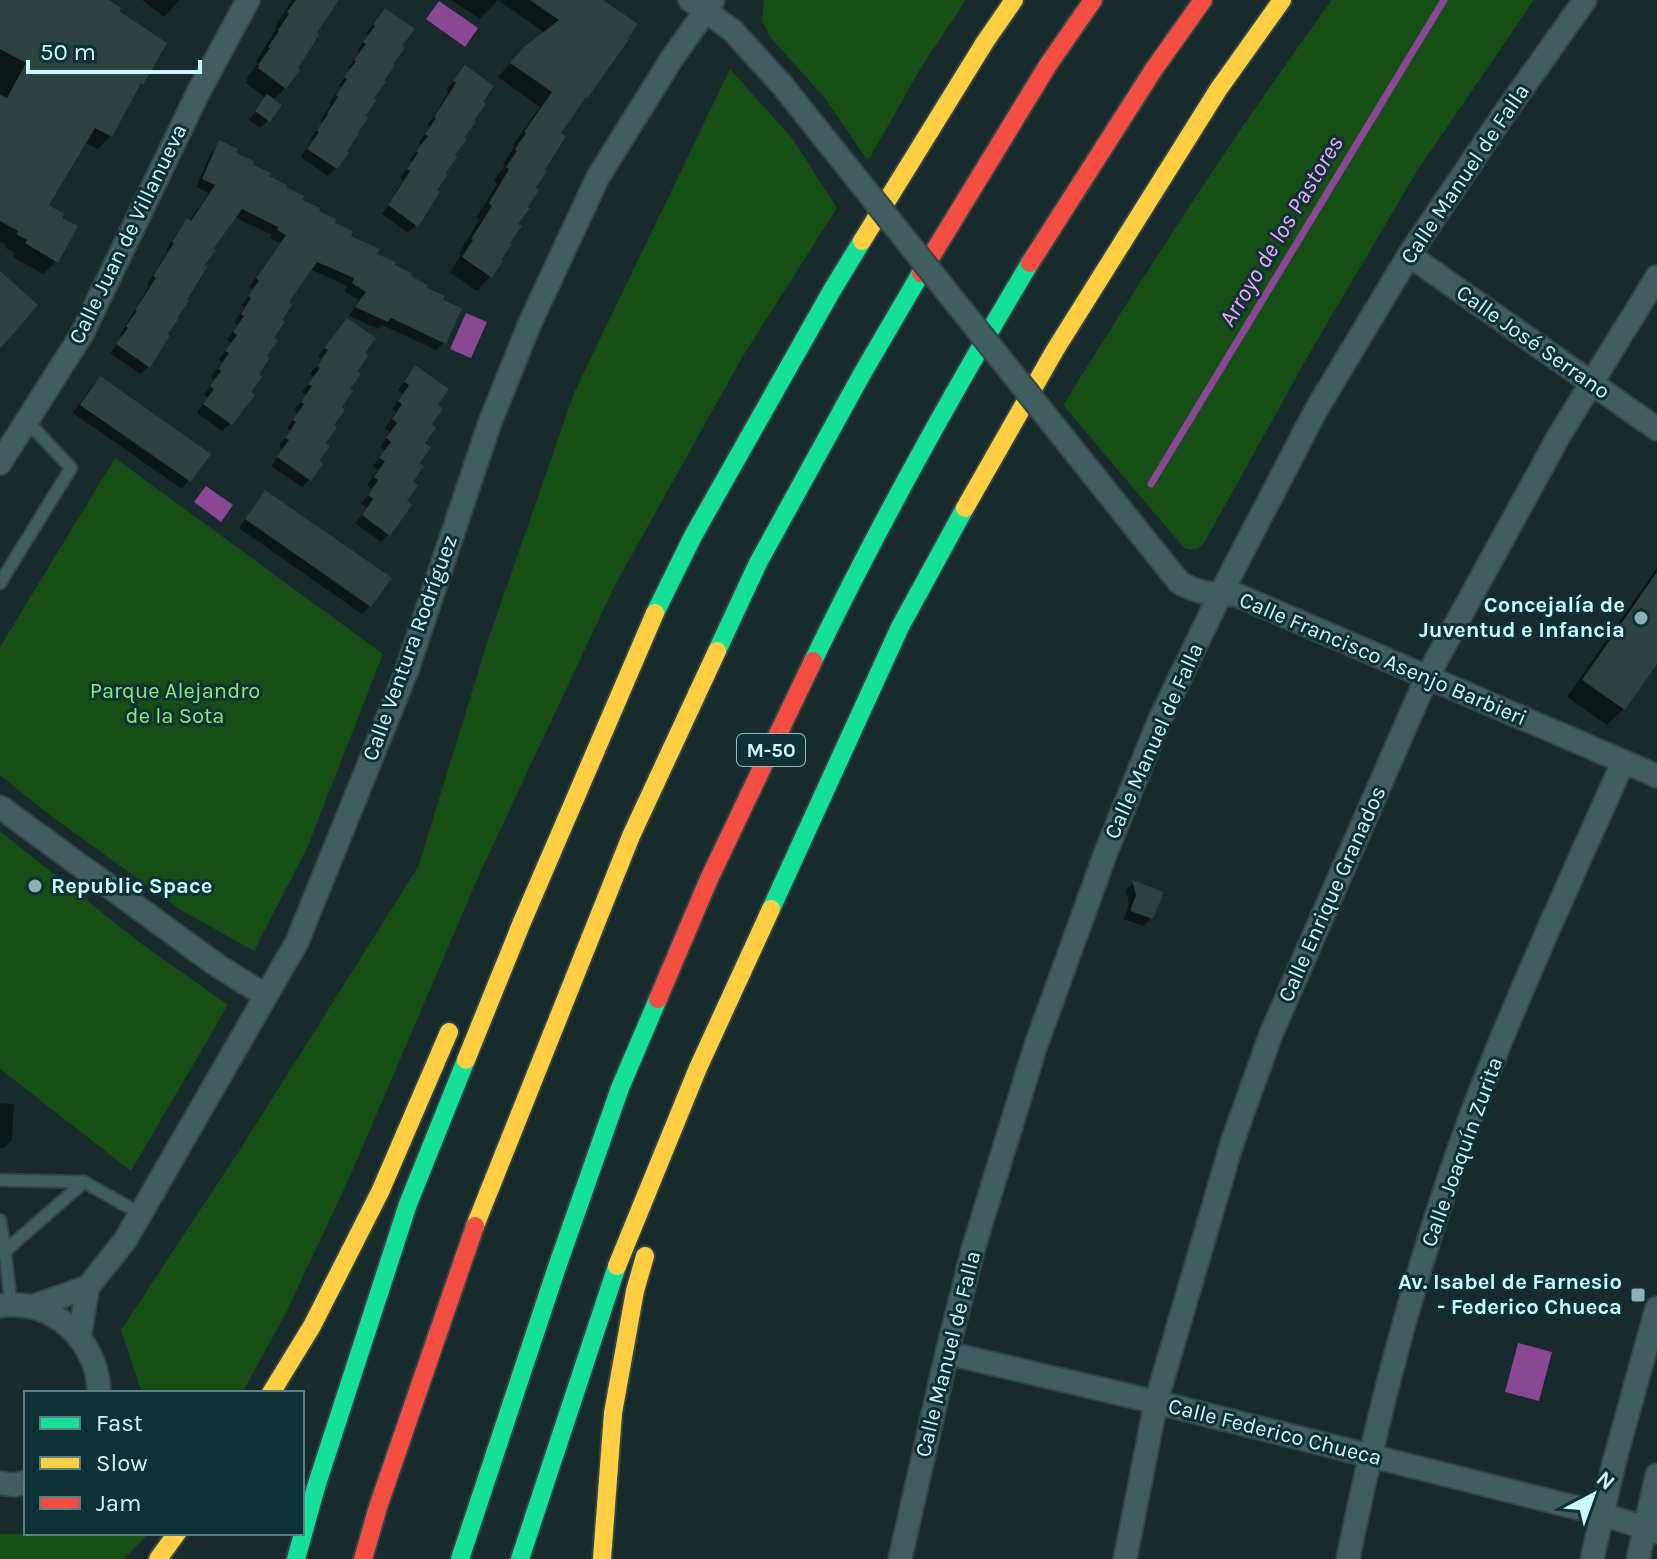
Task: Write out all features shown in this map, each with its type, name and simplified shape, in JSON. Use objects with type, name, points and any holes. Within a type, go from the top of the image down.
[{"type":"highway","points":[[304,1530],[408,1204],[522,922],[661,598],[700,522],[831,292],[1014,0]]},
{"type":"highway","points":[[363,1559],[477,1220],[631,836],[758,563],[942,237],[1039,78],[1093,0]]},
{"type":"highway","name":"M-50","points":[[460,1559],[620,1088],[716,865],[844,597],[959,382],[1050,230],[1154,69],[1203,0]]},
{"type":"highway","points":[[520,1559],[610,1284],[698,1068],[900,627],[1055,350],[1218,90],[1282,0]]},
{"type":"highway","points":[[576,750],[617,667],[661,598]]},
{"type":"highway","points":[[272,1391],[312,1326],[380,1192],[454,1020]]},
{"type":"highway","points":[[602,1559],[613,1413],[635,1291],[698,1068]]},
{"type":"highway","points":[[158,1559],[176,1535]]},
{"type":"highway","points":[[296,1559],[303,1535]]},
{"type":"street","name":"Calle Juan de Villanueva","points":[[0,463],[82,334],[198,93],[248,0]]},
{"type":"street","name":"Calle Manuel de Falla","points":[[900,1559],[974,1246],[1040,1030],[1154,734],[1220,595],[1316,410],[1409,255],[1585,0]]},
{"type":"street","name":"Calle Francisco Asenjo Barbieri","points":[[703,3],[782,85],[1179,582],[1202,593],[1237,595],[1657,776]]},
{"type":"street","name":"Calle Ventura Rodríguez","points":[[79,1338],[88,1287],[126,1239],[297,942],[407,670],[490,422],[530,323],[598,177],[703,3]]},
{"type":"street","name":"Calle José Serrano","points":[[1409,255],[1657,429]]},
{"type":"street","name":"Calle Enrique Granados","points":[[1125,1559],[1156,1402],[1232,1143],[1271,1034],[1427,677],[1560,434],[1657,277]]},
{"type":"street","name":"Calle Joaquín Zurita","points":[[1348,1559],[1369,1456],[1401,1333],[1474,1109],[1515,1007],[1623,762]]},
{"type":"street","points":[[0,807],[218,966],[265,995]]},
{"type":"street","points":[[14,1305],[88,1287]]},
{"type":"street","points":[[14,1305],[41,1310],[68,1325],[88,1349],[99,1378],[99,1391]]},
{"type":"street","points":[[1592,1559],[1615,1459],[1657,1308]]},
{"type":"street","name":"Calle Federico Chueca","points":[[947,1353],[1602,1514],[1651,1530]]},
{"type":"street","points":[[1638,1559],[1651,1530],[1657,1475]]},
{"type":"street","points":[[0,1483],[24,1482]]},
{"type":"lane","points":[[0,583],[71,468],[27,421]]},
{"type":"lane","points":[[0,1180],[84,1182],[141,1214]]},
{"type":"lane","points":[[5,1251],[84,1182]]},
{"type":"lane","points":[[0,1220],[14,1305]]},
{"type":"green space","points":[[764,0],[966,0],[922,66],[868,161],[824,97],[770,37],[762,20]]},
{"type":"green space","points":[[1332,0],[1534,0],[1417,171],[1312,349],[1204,543],[1193,550],[1187,549],[1063,405],[1194,200]]},
{"type":"green space","points":[[730,69],[792,138],[837,208],[743,356],[615,585],[480,873],[351,1174],[286,1313],[243,1391],[141,1391],[121,1330],[241,1148],[418,867],[487,643],[574,393]]},
{"type":"green space","name":"Parque Alejandro de la Sota","points":[[115,458],[383,654],[308,846],[254,951],[181,910],[0,775],[0,647]]},
{"type":"green space","points":[[0,831],[139,942],[228,1005],[131,1171],[0,1069]]},
{"type":"green space","points":[[0,1534],[147,1535],[124,1559],[0,1559]]},
{"type":"shaded area","points":[[439,1],[478,28],[465,47],[426,19]]},
{"type":"shaded area","points":[[466,313],[487,322],[471,358],[450,349]]},
{"type":"shaded area","points":[[206,486],[233,505],[221,522],[194,502]]},
{"type":"shaded area","points":[[1518,1343],[1552,1352],[1539,1401],[1505,1392]]},
{"type":"building","points":[[0,0],[109,0],[121,8],[119,11],[167,43],[112,137],[95,128],[49,205],[64,214],[62,218],[78,226],[58,263],[25,243],[27,240],[16,234],[18,231],[0,221],[0,94],[7,98],[26,63],[0,49]]},
{"type":"building","points":[[296,0],[339,0],[286,89],[258,65]]},
{"type":"building","points":[[530,0],[603,0],[638,24],[561,133],[566,136],[535,188],[539,190],[518,224],[522,226],[492,278],[462,257],[492,206],[489,203],[509,169],[506,167],[517,151],[515,149],[524,132],[552,92],[510,63],[524,47],[559,20]]},
{"type":"building","points":[[385,8],[415,29],[402,46],[405,48],[374,98],[377,100],[365,116],[368,118],[347,151],[349,153],[337,169],[307,149],[338,97],[336,95],[347,79],[344,77],[366,44],[363,42]]},
{"type":"building","points":[[465,65],[494,86],[437,190],[440,192],[418,227],[388,205],[410,171],[407,169],[418,153],[416,151],[428,136],[425,134]]},
{"type":"building","points":[[267,94],[282,105],[270,122],[255,111]]},
{"type":"building","points":[[219,140],[238,149],[236,153],[254,161],[253,165],[271,173],[269,176],[304,196],[302,200],[336,219],[335,223],[353,231],[351,236],[380,249],[377,254],[396,262],[394,265],[412,273],[411,276],[428,285],[427,288],[445,296],[443,300],[462,308],[446,344],[391,318],[388,322],[355,307],[366,292],[352,283],[354,278],[317,262],[289,302],[292,305],[282,320],[285,322],[274,338],[278,340],[259,374],[262,377],[251,392],[255,395],[232,425],[203,404],[214,389],[210,386],[229,353],[225,351],[237,335],[233,332],[244,316],[241,314],[251,298],[248,296],[259,281],[256,278],[286,235],[277,230],[278,227],[242,209],[214,248],[216,250],[205,265],[207,267],[189,301],[150,368],[116,344],[156,278],[153,276],[172,242],[187,218],[191,221],[215,185],[202,179]]},
{"type":"building","points":[[0,271],[38,305],[0,349]]},
{"type":"building","points":[[347,318],[376,338],[365,353],[368,356],[358,371],[361,374],[342,407],[345,410],[334,425],[337,428],[326,443],[330,446],[319,461],[323,464],[311,481],[277,457],[289,440],[285,438],[312,386],[308,384],[328,350],[324,348]]},
{"type":"building","points":[[415,365],[449,389],[438,405],[443,409],[432,424],[436,428],[425,443],[431,447],[420,463],[424,466],[413,482],[418,485],[407,501],[412,505],[390,536],[362,515],[373,499],[368,495],[378,480],[374,477],[385,461],[379,458],[391,442],[386,438],[397,423],[392,419],[402,404],[398,401],[409,385],[404,382]]},
{"type":"building","points":[[100,376],[211,454],[191,482],[80,405]]},
{"type":"building","points":[[265,490],[392,578],[371,607],[245,519]]},
{"type":"building","name":"Concejalía de Juventud e Infancia","points":[[1657,572],[1657,664],[1625,710],[1582,680]]},
{"type":"building","points":[[1132,880],[1164,892],[1153,919],[1130,911],[1136,895]]},
{"type":"waterway","name":"Arroyo de los Pastores","points":[[1151,484],[1444,0]]},
{"type":"traffic: fast","points":[[655,613],[693,536],[862,241]]},
{"type":"traffic: fast","points":[[813,661],[917,459],[1030,263]]},
{"type":"traffic: fast","points":[[717,651],[758,563],[921,273]]},
{"type":"traffic: fast","points":[[771,909],[900,627],[965,508]]},
{"type":"traffic: fast","points":[[460,1559],[620,1088],[658,999]]},
{"type":"traffic: fast","points":[[304,1530],[408,1204],[466,1060]]},
{"type":"traffic: fast","points":[[520,1559],[617,1266]]},
{"type":"traffic: fast","points":[[296,1559],[303,1535]]},
{"type":"traffic: slow","points":[[862,241],[1014,0]]},
{"type":"traffic: slow","points":[[965,508],[1055,350],[1218,90],[1282,0]]},
{"type":"traffic: slow","points":[[466,1060],[655,613]]},
{"type":"traffic: slow","points":[[475,1226],[631,836],[717,651]]},
{"type":"traffic: slow","points":[[617,1266],[698,1068],[771,909]]},
{"type":"traffic: slow","points":[[272,1391],[312,1326],[380,1192],[449,1032]]},
{"type":"traffic: slow","points":[[602,1559],[613,1413],[635,1291],[645,1256]]},
{"type":"traffic: slow","points":[[158,1559],[176,1535]]},
{"type":"traffic: jam","points":[[921,273],[1048,65],[1093,0]]},
{"type":"traffic: jam","points":[[1030,263],[1154,69],[1203,0]]},
{"type":"traffic: jam","points":[[658,999],[709,879],[813,661]]},
{"type":"traffic: jam","points":[[363,1559],[475,1226]]},
{"type":"place","name":"Concejalía de Juventud e Infancia","points":[[1641,618]]},
{"type":"place","name":"Republic Space","points":[[35,886]]},
{"type":"place","name":"Av. Isabel de Farnesio - Federico Chueca","points":[[1638,1295]]}]
